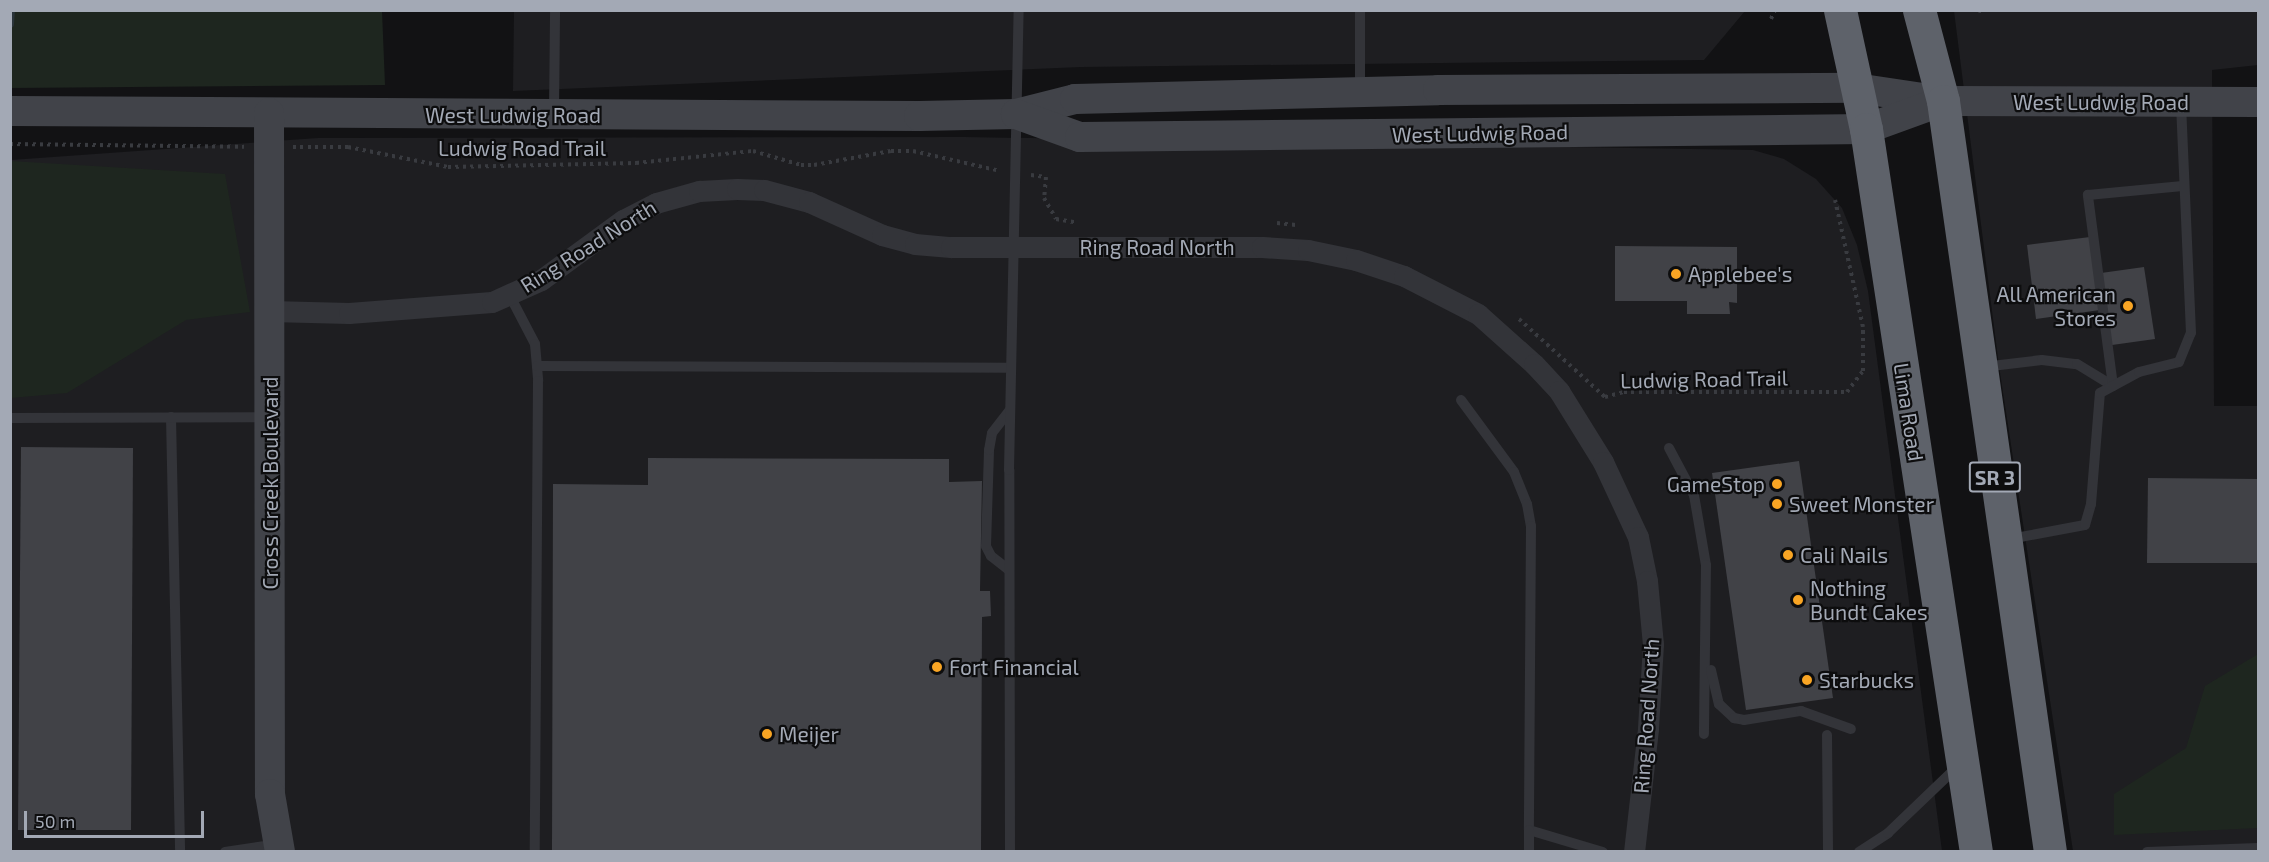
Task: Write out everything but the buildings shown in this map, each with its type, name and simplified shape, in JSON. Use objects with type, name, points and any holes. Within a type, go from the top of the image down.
[{"type":"highway","name":"Lima Road","points":[[1840,10],[1866,129],[1976,852]]},
{"type":"highway","name":"SR 3","points":[[1919,10],[1942,101],[2050,852]]},
{"type":"main road","name":"West Ludwig Road","points":[[10,111],[554,115],[1016,114],[1075,99],[1360,92],[1856,88],[1942,101],[2259,102]]},
{"type":"main road","name":"West Ludwig Road","points":[[1016,114],[1080,136],[1866,129],[1942,101]]},
{"type":"main road","name":"Cross Creek Boulevard","points":[[269,113],[270,794],[279,847]]},
{"type":"street","name":"Ring Road North","points":[[270,311],[349,313],[492,302],[541,280],[623,220],[667,198],[699,191],[764,190],[809,202],[882,236],[915,244],[951,247],[1262,247],[1308,250],[1356,260],[1404,276],[1478,314],[1534,364],[1559,392],[1603,462],[1638,537],[1647,581],[1653,644],[1648,729],[1634,852]]},
{"type":"lane","points":[[554,115],[555,10]]},
{"type":"lane","points":[[1010,852],[1010,368],[1019,10]]},
{"type":"lane","points":[[1360,10],[1360,92]]},
{"type":"lane","points":[[2004,541],[2085,525],[2091,504],[2100,393],[2139,372],[2179,362],[2191,333],[2181,103]]},
{"type":"lane","points":[[2113,386],[2088,195],[2183,186]]},
{"type":"lane","points":[[509,294],[535,345],[537,366],[536,852]]},
{"type":"lane","points":[[1980,367],[2042,360],[2077,364],[2113,386]]},
{"type":"lane","points":[[537,366],[1010,368]]},
{"type":"lane","points":[[1461,400],[1514,472],[1529,515],[1529,852]]},
{"type":"lane","points":[[1009,570],[991,556],[986,546],[989,450],[992,433],[1010,410]]},
{"type":"lane","points":[[171,417],[180,852]]},
{"type":"lane","points":[[10,418],[270,417]]},
{"type":"lane","points":[[1670,448],[1694,495],[1706,565],[1707,646],[1704,734]]},
{"type":"lane","points":[[1707,646],[1719,704],[1734,718],[1744,720],[1801,711],[1851,729]]},
{"type":"lane","points":[[1827,735],[1828,852]]},
{"type":"lane","points":[[1859,852],[1888,833],[1963,762]]},
{"type":"lane","points":[[1529,830],[1603,852]]},
{"type":"lane","points":[[225,852],[279,847]]},
{"type":"lane","points":[[2147,852],[2259,848]]},
{"type":"path","points":[[1771,19],[1775,10]]},
{"type":"path","points":[[1979,10],[1983,15]]},
{"type":"path","name":"Ludwig Road Trail","points":[[10,144],[348,147],[448,167],[636,163],[753,151],[801,165],[814,165],[891,151],[913,151],[993,170]]},
{"type":"path","name":"Ludwig Road Trail","points":[[1547,342],[1605,397],[1624,392],[1847,392],[1863,371],[1863,327],[1834,200]]},
{"type":"shaded area","points":[[10,11],[382,11],[385,85],[11,88]]},
{"type":"shaded area","points":[[514,11],[1745,11],[1704,60],[1081,67],[513,91]]},
{"type":"shaded area","points":[[1954,11],[2258,11],[2258,65],[2212,70],[2214,406],[2258,406],[2258,851],[2073,851],[1999,366]]},
{"type":"shaded area","points":[[964,137],[1753,150],[1784,159],[1816,179],[1842,208],[1857,245],[1868,291],[1942,851],[11,852],[11,160],[318,138]]},
{"type":"shaded area","points":[[11,161],[225,174],[250,312],[186,320],[67,393],[11,398]]},
{"type":"shaded area","points":[[2258,654],[2258,828],[2114,835],[2114,794],[2186,748],[2205,686]]},
{"type":"waterway","points":[[10,24],[11,10]]},
{"type":"place","name":"Applebee's","points":[[1676,274]]},
{"type":"place","name":"All American Stores","points":[[2128,306]]},
{"type":"place","name":"GameStop","points":[[1777,484]]},
{"type":"place","name":"Sweet Monster","points":[[1777,504]]},
{"type":"place","name":"Cali Nails","points":[[1788,555]]},
{"type":"place","name":"Nothing Bundt Cakes","points":[[1798,600]]},
{"type":"place","name":"Fort Financial","points":[[937,667]]},
{"type":"place","name":"Starbucks","points":[[1807,680]]},
{"type":"place","name":"Meijer","points":[[767,734]]}]
